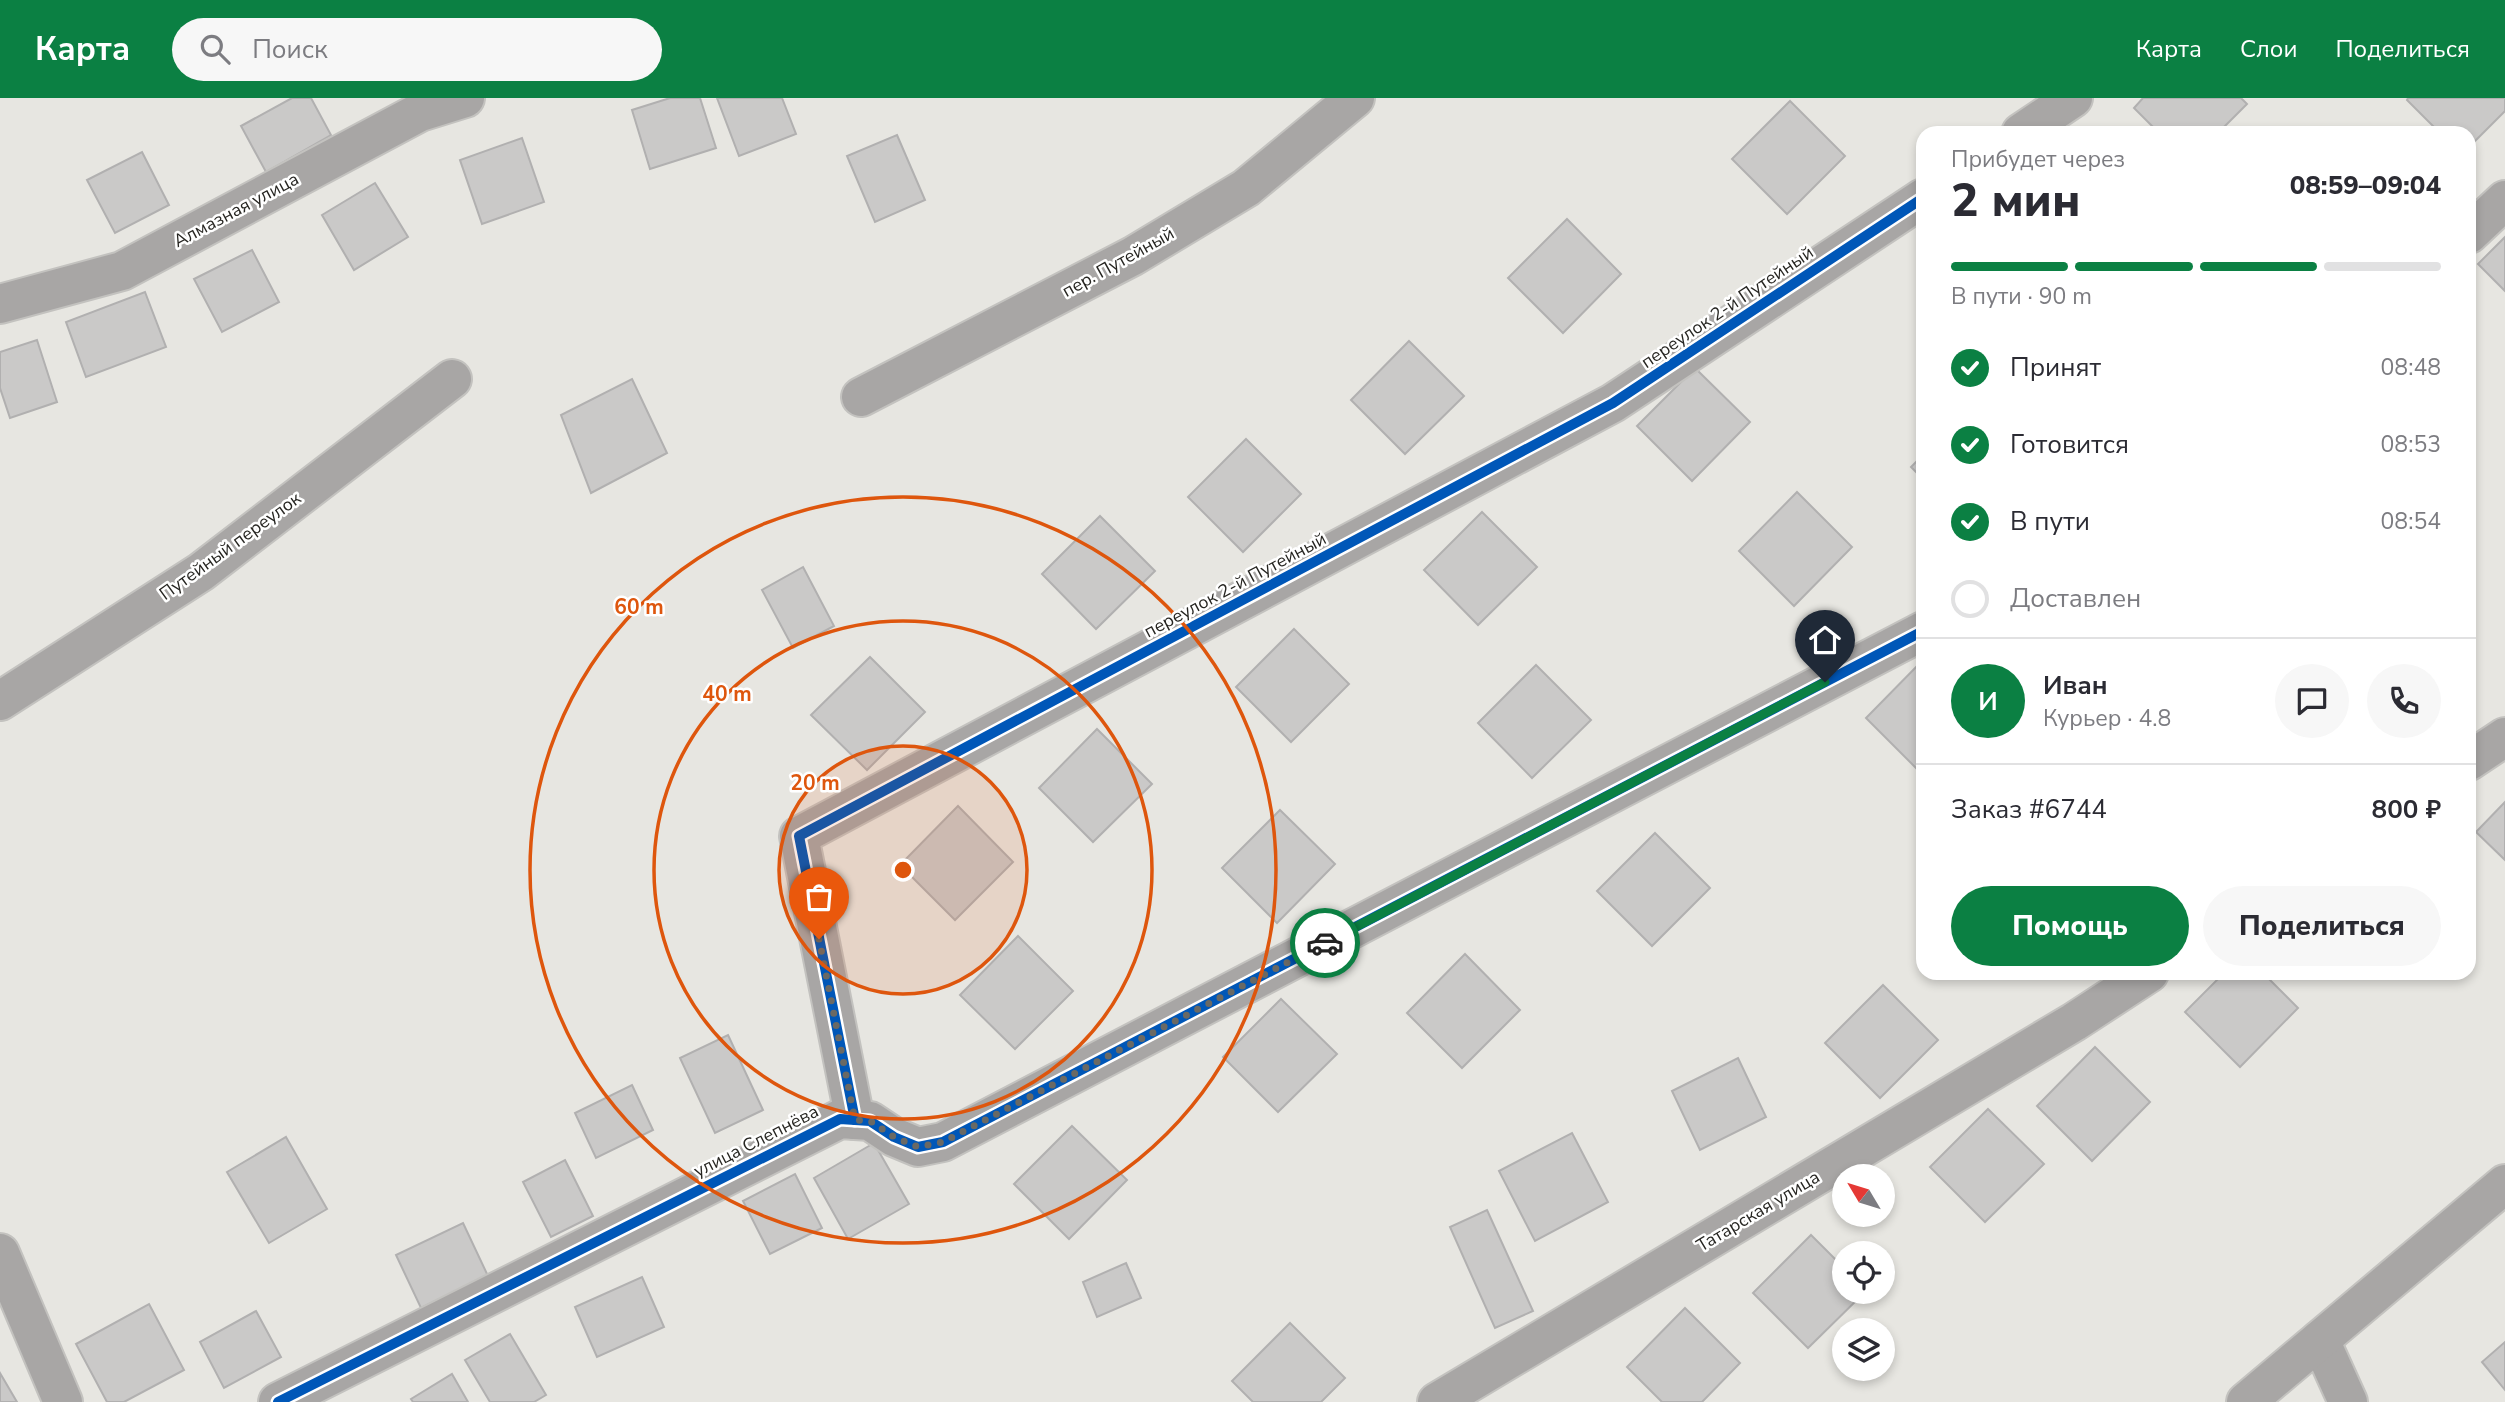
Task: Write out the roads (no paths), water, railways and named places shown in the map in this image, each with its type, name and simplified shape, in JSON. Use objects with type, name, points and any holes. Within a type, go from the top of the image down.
[{"type":"street","name":"Алмазная улица","points":[[0,304],[122,271],[420,112],[465,98]]},
{"type":"street","name":"пер. Путейный","points":[[861,397],[1133,256],[1234,195],[1355,98]]},
{"type":"street","points":[[2031,126],[2073,98]]},
{"type":"street","points":[[2476,227],[2505,200]]},
{"type":"street","name":"переулок 2-й Путейный","points":[[855,1120],[799,836],[1613,403],[1916,203]]},
{"type":"street","name":"Путейный переулок","points":[[0,701],[201,572],[452,379]]},
{"type":"street","points":[[855,1120],[870,1121],[894,1137],[918,1147],[943,1142],[1916,635]]},
{"type":"street","points":[[2476,756],[2505,737]]},
{"type":"street","name":"Татарская улица","points":[[1437,1402],[2074,1022],[2138,980]]},
{"type":"street","name":"улица Слепнёва","points":[[278,1402],[840,1119],[855,1120]]},
{"type":"street","points":[[2246,1402],[2505,1184]]},
{"type":"street","points":[[0,1253],[62,1402]]},
{"type":"street","points":[[2320,1340],[2348,1402]]}]
